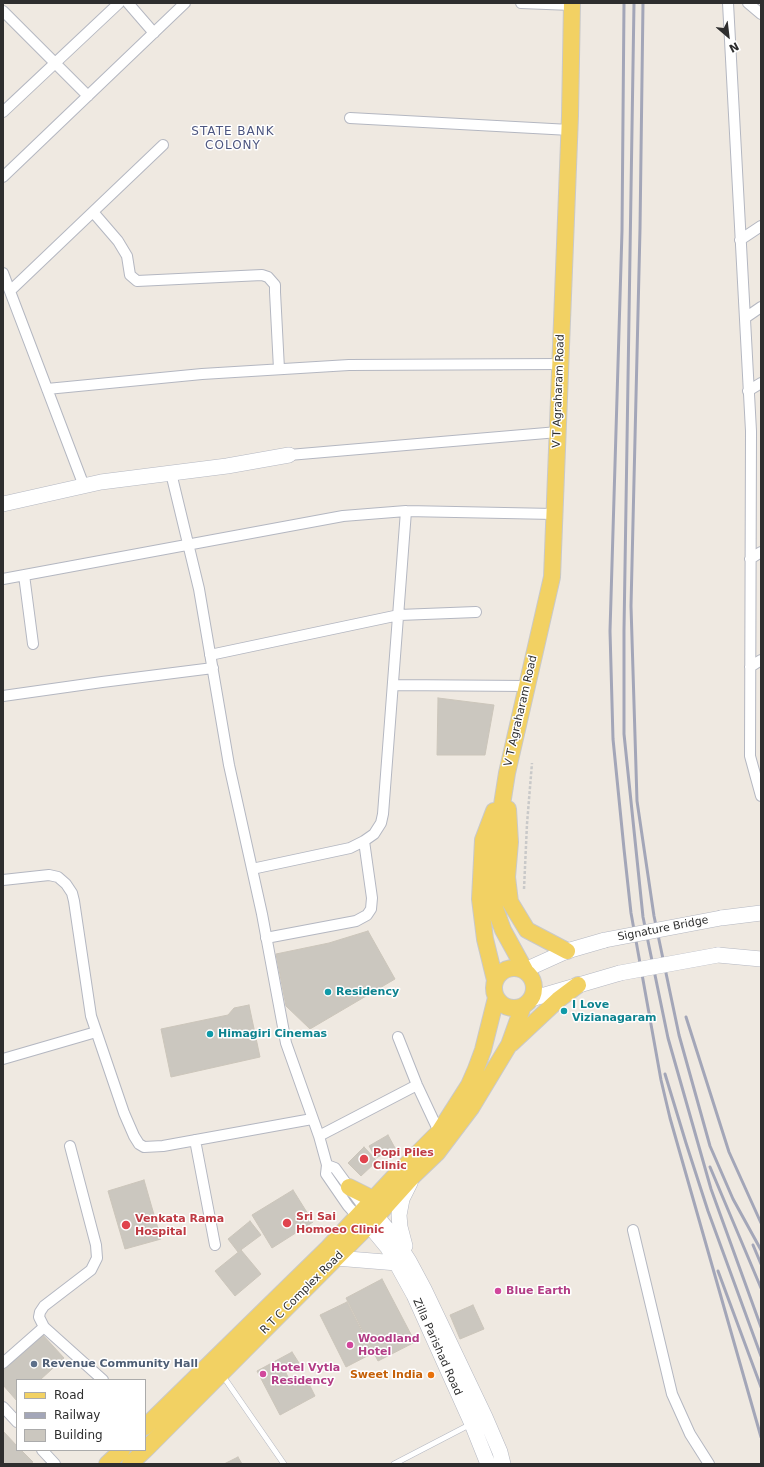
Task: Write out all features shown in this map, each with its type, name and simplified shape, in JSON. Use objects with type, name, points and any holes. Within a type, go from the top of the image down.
[{"type":"main road","name":"V T Agraharam Road","points":[[507,773],[552,577],[570,130],[572,4]]},
{"type":"main road","points":[[507,773],[510,842],[507,877],[510,902],[527,930],[567,951]]},
{"type":"main road","points":[[507,773],[492,868],[495,908],[503,930],[534,985],[534,992],[527,1002],[511,1008],[500,1003],[494,992],[495,980],[485,939],[480,899],[484,840],[507,773]]},
{"type":"main road","points":[[495,980],[498,974],[509,968],[516,967],[529,974]]},
{"type":"main road","points":[[509,1045],[558,1000],[578,986]]},
{"type":"main road","points":[[349,1187],[370,1217],[394,1177],[439,1132],[469,1085],[476,1069],[483,1050],[496,998]]},
{"type":"main road","name":"R T C Complex Road","points":[[146,1449],[336,1258],[370,1217],[437,1152],[471,1108],[509,1045],[527,1002]]},
{"type":"main road","name":"R T C Complex Road","points":[[147,1422],[328,1248],[370,1217]]},
{"type":"main road","points":[[108,1464],[121,1451]]},
{"type":"main road","name":"R T C Complex Road","points":[[130,1464],[144,1451]]},
{"type":"street","points":[[3,112],[54,62],[119,3]]},
{"type":"street","points":[[128,3],[154,33]]},
{"type":"street","points":[[3,177],[185,3]]},
{"type":"street","points":[[521,3],[572,4]]},
{"type":"street","points":[[728,3],[748,391],[750,465],[750,756],[761,796]]},
{"type":"street","points":[[748,3],[761,14]]},
{"type":"street","points":[[3,12],[88,96]]},
{"type":"street","points":[[350,118],[570,130]]},
{"type":"street","points":[[10,292],[163,145]]},
{"type":"street","points":[[93,212],[118,241],[127,256],[130,275],[137,281],[262,275],[268,277],[275,285],[279,369]]},
{"type":"street","points":[[740,240],[761,226]]},
{"type":"street","points":[[3,273],[84,486]]},
{"type":"street","points":[[745,318],[761,306]]},
{"type":"street","points":[[47,389],[202,374],[349,365],[560,364]]},
{"type":"street","points":[[748,391],[761,383]]},
{"type":"street","points":[[3,504],[101,482],[227,466],[289,455],[558,432]]},
{"type":"street","points":[[750,465],[761,460]]},
{"type":"street","points":[[171,473],[199,589],[229,765],[252,869],[286,1043],[319,1136],[327,1165],[326,1174],[348,1206],[370,1217],[393,1236],[403,1262]]},
{"type":"street","points":[[252,869],[350,848],[364,841],[374,834],[379,828],[384,814],[406,511]]},
{"type":"street","points":[[3,579],[343,516],[406,511],[554,514]]},
{"type":"street","points":[[750,559],[761,552]]},
{"type":"street","points":[[24,575],[32,644]]},
{"type":"street","points":[[210,655],[399,615],[476,612]]},
{"type":"street","points":[[750,667],[761,660]]},
{"type":"street","points":[[3,696],[213,668]]},
{"type":"street","points":[[393,685],[526,686]]},
{"type":"street","points":[[266,938],[356,921],[367,915],[371,909],[372,898],[364,841]]},
{"type":"street","points":[[3,880],[49,875],[58,877],[66,884],[72,893],[91,1016],[124,1113],[139,1144],[144,1147],[151,1148],[312,1119]]},
{"type":"street","name":"Signature Bridge","points":[[529,974],[567,951],[605,940],[722,918],[761,913]]},
{"type":"street","points":[[527,1002],[620,973],[718,955],[761,959]]},
{"type":"street","points":[[3,1059],[96,1032]]},
{"type":"street","points":[[398,1037],[417,1085],[439,1132]]},
{"type":"street","points":[[319,1136],[417,1085]]},
{"type":"street","points":[[195,1140],[215,1246]]},
{"type":"street","points":[[70,1146],[96,1245],[97,1258],[92,1270],[44,1306],[39,1317],[44,1327],[102,1379]]},
{"type":"street","points":[[327,1165],[336,1168],[349,1187]]},
{"type":"street","points":[[403,1262],[399,1215],[402,1199],[414,1175]]},
{"type":"street","points":[[633,1230],[672,1394],[690,1434],[710,1464]]},
{"type":"street","points":[[336,1258],[403,1262]]},
{"type":"street","name":"Zilla Parishad Road","points":[[403,1262],[478,1420],[500,1452],[504,1464]]},
{"type":"street","points":[[3,1363],[44,1327]]},
{"type":"street","points":[[3,1407],[16,1421]]},
{"type":"street","name":"Zilla Parishad Road","points":[[478,1420],[488,1464]]},
{"type":"street","points":[[43,1451],[55,1464]]},
{"type":"lane","points":[[222,1374],[284,1464]]},
{"type":"lane","points":[[394,1464],[478,1420]]},
{"type":"path","points":[[524,896],[527,824],[532,763]]},
{"type":"building","points":[[438,698],[494,705],[485,755],[437,755]]},
{"type":"building","name":"Residency","points":[[368,931],[395,979],[310,1029],[286,1006],[276,954],[329,943]]},
{"type":"building","points":[[249,1005],[260,1057],[171,1077],[161,1029],[228,1015],[234,1008]]},
{"type":"building","points":[[388,1135],[395,1148],[376,1158],[369,1146]]},
{"type":"building","points":[[364,1147],[377,1161],[361,1176],[348,1163]]},
{"type":"building","points":[[144,1180],[161,1239],[125,1249],[108,1191]]},
{"type":"building","points":[[293,1190],[313,1222],[272,1248],[252,1215]]},
{"type":"building","points":[[250,1221],[261,1235],[238,1252],[228,1239]]},
{"type":"building","points":[[241,1250],[261,1274],[235,1296],[215,1271]]},
{"type":"building","points":[[382,1279],[415,1342],[378,1361],[346,1298]]},
{"type":"building","points":[[347,1302],[373,1353],[346,1367],[320,1315]]},
{"type":"building","points":[[473,1305],[484,1329],[460,1339],[450,1315]]},
{"type":"building","name":"Revenue Community Hall","points":[[42,1334],[64,1358],[41,1379],[16,1379],[16,1400],[3,1385],[3,1370]]},
{"type":"building","points":[[292,1352],[299,1363],[285,1371],[292,1385],[306,1378],[315,1396],[280,1415],[257,1371]]},
{"type":"building","points":[[3,1431],[16,1445],[16,1451],[22,1451],[33,1462],[30,1464],[3,1464]]},
{"type":"building","points":[[238,1457],[242,1464],[224,1464]]},
{"type":"railway","points":[[624,3],[622,231],[610,631],[613,739],[631,913],[661,1080],[670,1118],[761,1437]]},
{"type":"railway","points":[[634,3],[624,630],[624,734],[643,917],[668,1038],[711,1189],[761,1327]]},
{"type":"railway","points":[[643,3],[640,229],[631,606],[637,801],[654,916],[679,1035],[710,1146],[733,1199],[761,1250]]},
{"type":"railway","points":[[686,1017],[729,1152],[761,1223]]},
{"type":"railway","points":[[665,1074],[708,1211],[761,1356]]},
{"type":"railway","points":[[710,1167],[761,1288]]},
{"type":"railway","points":[[753,1245],[761,1264]]},
{"type":"railway","points":[[718,1271],[761,1387]]},
{"type":"place","name":"Residency","points":[[328,992]]},
{"type":"place","name":"I Love Vizianagaram","points":[[564,1011]]},
{"type":"place","name":"Himagiri Cinemas","points":[[210,1034]]},
{"type":"place","name":"Popi Piles Clinic","points":[[364,1159]]},
{"type":"place","name":"Sri Sai Homoeo Clinic","points":[[287,1223]]},
{"type":"place","name":"Venkata Rama Hospital","points":[[126,1225]]},
{"type":"place","name":"Blue Earth","points":[[498,1291]]},
{"type":"place","name":"Woodland Hotel","points":[[350,1345]]},
{"type":"place","name":"Revenue Community Hall","points":[[34,1364]]},
{"type":"place","name":"Hotel Vytla Residency","points":[[263,1374]]},
{"type":"place","name":"Sweet India","points":[[431,1375]]},
{"type":"district","name":"STATE BANK COLONY","points":[[233,139]]}]
